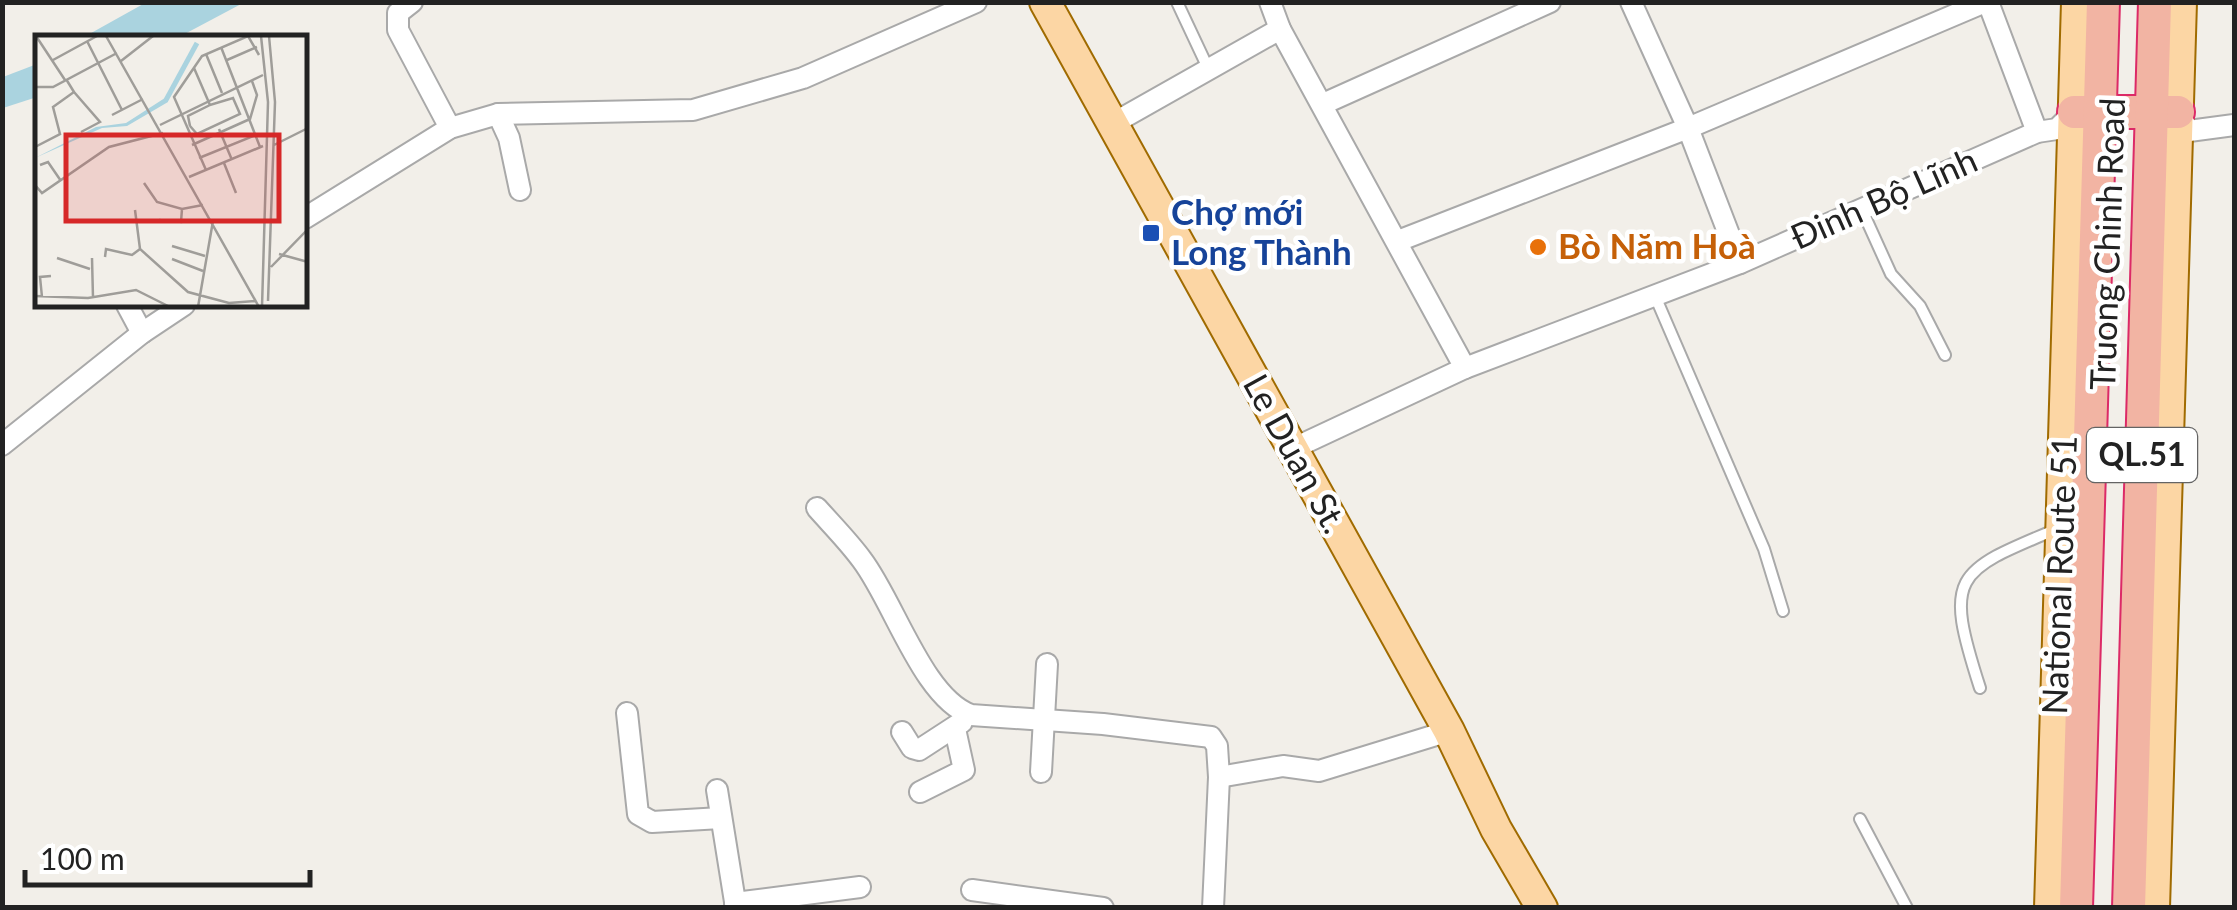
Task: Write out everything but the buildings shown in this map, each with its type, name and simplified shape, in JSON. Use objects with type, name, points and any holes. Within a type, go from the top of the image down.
[{"type":"highway","name":"Truong Chinh Road","points":[[2063,899],[2087,112],[2103,2]]},
{"type":"highway","name":"Truong Chinh Road","points":[[2128,908],[2165,112],[2155,2]]},
{"type":"highway","points":[[2087,112],[2165,112]]},
{"type":"main road","name":"Le Duan St.","points":[[1045,2],[1449,731],[1496,829],[1542,908]]},
{"type":"main road","name":"National Route 51","points":[[2063,899],[2062,527],[2087,112],[2077,2]]},
{"type":"main road","name":"QL.51","points":[[2154,908],[2165,112],[2181,2]]},
{"type":"street","points":[[412,2],[398,13],[398,30],[450,128]]},
{"type":"street","points":[[308,215],[450,128],[498,114],[693,110],[802,78],[976,2]]},
{"type":"street","points":[[1270,2],[1280,29],[1464,368]]},
{"type":"street","points":[[1323,104],[1550,2]]},
{"type":"street","points":[[1631,2],[1688,128],[1740,263]]},
{"type":"street","points":[[1398,241],[1688,128],[1986,2],[2036,132]]},
{"type":"street","points":[[1112,124],[1280,29]]},
{"type":"street","name":"Đinh Bộ Lĩnh","points":[[1292,449],[1464,368],[1740,263],[2036,132],[2057,129],[2087,112]]},
{"type":"street","points":[[2165,112],[2188,132],[2234,125]]},
{"type":"street","points":[[498,114],[509,138],[520,190]]},
{"type":"street","points":[[129,308],[142,332]]},
{"type":"street","points":[[2,445],[142,332],[179,308]]},
{"type":"street","points":[[817,508],[864,561],[937,688],[963,722],[964,770],[920,792]]},
{"type":"street","points":[[1041,772],[1046,664]]},
{"type":"street","points":[[626,713],[638,814],[652,822],[721,818]]},
{"type":"street","points":[[902,732],[912,748],[918,750],[963,722],[1045,718],[1211,738],[1216,746],[1219,777],[1213,908]]},
{"type":"street","points":[[1219,777],[1282,766],[1319,771],[1449,731]]},
{"type":"street","points":[[716,790],[736,905],[860,887]]},
{"type":"street","points":[[972,890],[1032,902],[1104,908]]},
{"type":"lane","points":[[1177,2],[1208,68]]},
{"type":"lane","points":[[1861,209],[1891,274],[1920,306],[1945,355]]},
{"type":"lane","points":[[1655,295],[1764,549],[1783,611]]},
{"type":"lane","points":[[1980,688],[1964,638],[1960,597],[1964,580],[1977,565],[2062,527]]},
{"type":"lane","points":[[1860,819],[1907,908]]},
{"type":"water","points":[[145,2],[243,3],[183,35],[88,35]]},
{"type":"water","points":[[35,65],[35,98],[3,108],[3,77]]},
{"type":"place","name":"Chợ mới Long Thành","points":[[1151,233]]},
{"type":"place","name":"Bò Năm Hoà","points":[[1538,247]]}]
